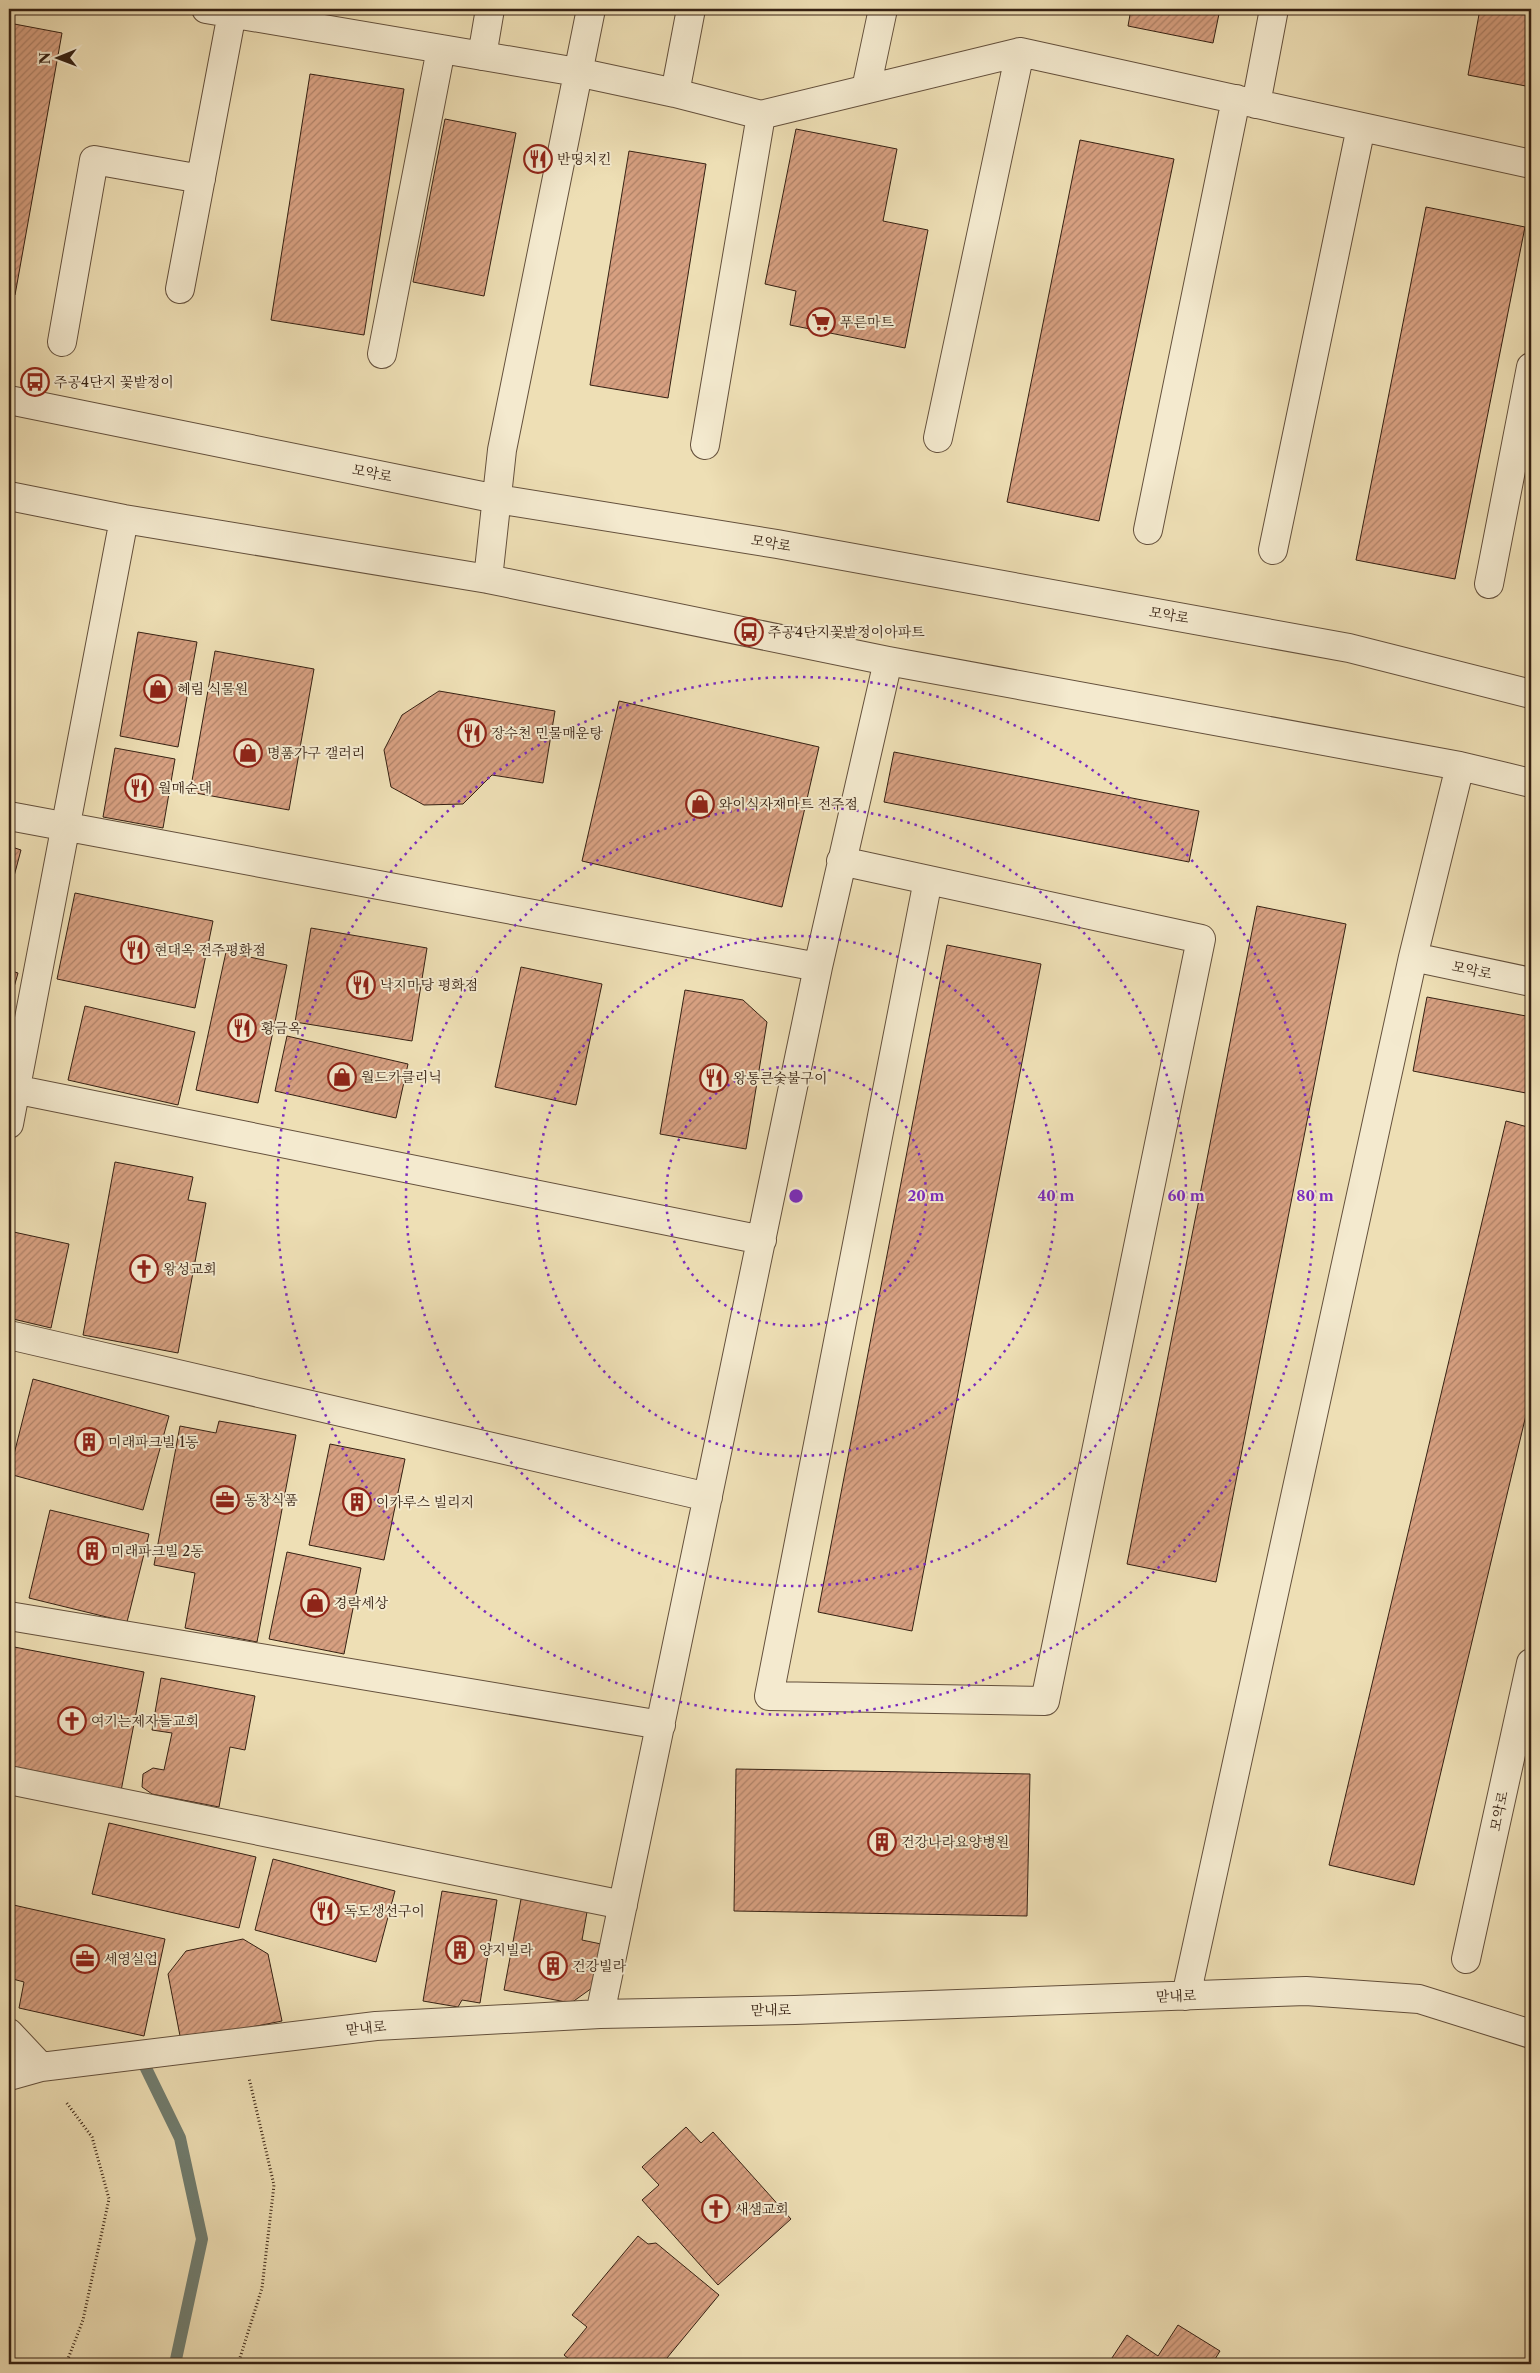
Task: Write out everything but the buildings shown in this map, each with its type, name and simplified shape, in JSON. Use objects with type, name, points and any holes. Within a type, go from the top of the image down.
[{"type":"street","points":[[482,56],[490,9]]},
{"type":"street","points":[[488,579],[502,450],[590,9]]},
{"type":"street","points":[[675,93],[691,9]]},
{"type":"street","points":[[866,90],[883,9]]},
{"type":"street","points":[[1148,530],[1246,102],[1274,9]]},
{"type":"street","points":[[180,289],[201,179],[219,11],[292,16],[441,49],[577,72],[675,93],[762,115],[1020,52],[1531,164]]},
{"type":"street","points":[[382,354],[441,49]]},
{"type":"street","points":[[938,438],[1020,52]]},
{"type":"street","points":[[705,445],[762,115]]},
{"type":"street","points":[[1273,550],[1361,127]]},
{"type":"street","points":[[62,342],[94,160],[201,179]]},
{"type":"street","points":[[1489,584],[1531,367]]},
{"type":"street","name":"모악로","points":[[9,400],[497,499],[777,544],[1349,648],[1531,694]]},
{"type":"street","points":[[9,496],[124,519],[488,579],[888,661],[1460,766],[1531,783]]},
{"type":"street","points":[[9,1124],[12,1089],[66,827],[124,519]]},
{"type":"street","points":[[600,2014],[818,967],[888,661]]},
{"type":"street","points":[[1186,1996],[1413,958],[1460,766]]},
{"type":"street","points":[[9,816],[818,967]]},
{"type":"street","points":[[841,861],[928,880],[1201,940],[1045,1701],[769,1696],[928,880]]},
{"type":"street","name":"모악로","points":[[1413,958],[1531,982]]},
{"type":"street","points":[[12,1089],[762,1240]]},
{"type":"street","points":[[9,1335],[708,1497]]},
{"type":"street","points":[[9,1616],[661,1726]]},
{"type":"street","name":"모악로","points":[[1466,1958],[1531,1663]]},
{"type":"street","points":[[9,1780],[623,1905]]},
{"type":"street","name":"맏내로","points":[[9,2076],[40,2067],[376,2026],[600,2014],[795,2010],[1306,1991],[1419,1999],[1531,2034]]},
{"type":"street","points":[[9,2033],[40,2067]]},
{"type":"path","points":[[238,2364],[262,2288],[274,2185],[242,2043]]},
{"type":"path","points":[[40,2067],[92,2137],[109,2199],[83,2320],[66,2364]]},
{"type":"waterway","points":[[139,2054],[180,2138],[202,2239],[175,2364]]},
{"type":"place","name":"반띵치킨","points":[[538,159]]},
{"type":"place","name":"푸른마트","points":[[821,322]]},
{"type":"place","name":"주공4단지 꽃밭정이","points":[[35,382]]},
{"type":"place","name":"주공4단지꽃밭정이아파트","points":[[749,632]]},
{"type":"place","name":"혜림 식물원","points":[[158,689]]},
{"type":"place","name":"장수천 민물매운탕","points":[[472,733]]},
{"type":"place","name":"명품가구 갤러리","points":[[248,753]]},
{"type":"place","name":"월매순대","points":[[139,788]]},
{"type":"place","name":"와이식자재마트 전주점","points":[[700,804]]},
{"type":"place","name":"현대옥 전주평화점","points":[[135,950]]},
{"type":"place","name":"낙지마당 평화점","points":[[361,985]]},
{"type":"place","name":"황금옥","points":[[242,1028]]},
{"type":"place","name":"월드카클리닉","points":[[342,1077]]},
{"type":"place","name":"왕통큰숯불구이","points":[[714,1078]]},
{"type":"place","name":"왕성교회","points":[[144,1269]]},
{"type":"place","name":"미래파크빌 1동","points":[[89,1442]]},
{"type":"place","name":"동창식품","points":[[225,1500]]},
{"type":"place","name":"이카루스 빌리지","points":[[357,1502]]},
{"type":"place","name":"미래파크빌 2동","points":[[92,1551]]},
{"type":"place","name":"경락세상","points":[[315,1603]]},
{"type":"place","name":"여기는제자들교회","points":[[72,1721]]},
{"type":"place","name":"건강나라요양병원","points":[[882,1842]]},
{"type":"place","name":"독도생선구이","points":[[325,1911]]},
{"type":"place","name":"양지빌라","points":[[460,1950]]},
{"type":"place","name":"세영실업","points":[[85,1959]]},
{"type":"place","name":"건강빌라","points":[[553,1966]]},
{"type":"place","name":"새샘교회","points":[[716,2209]]}]
